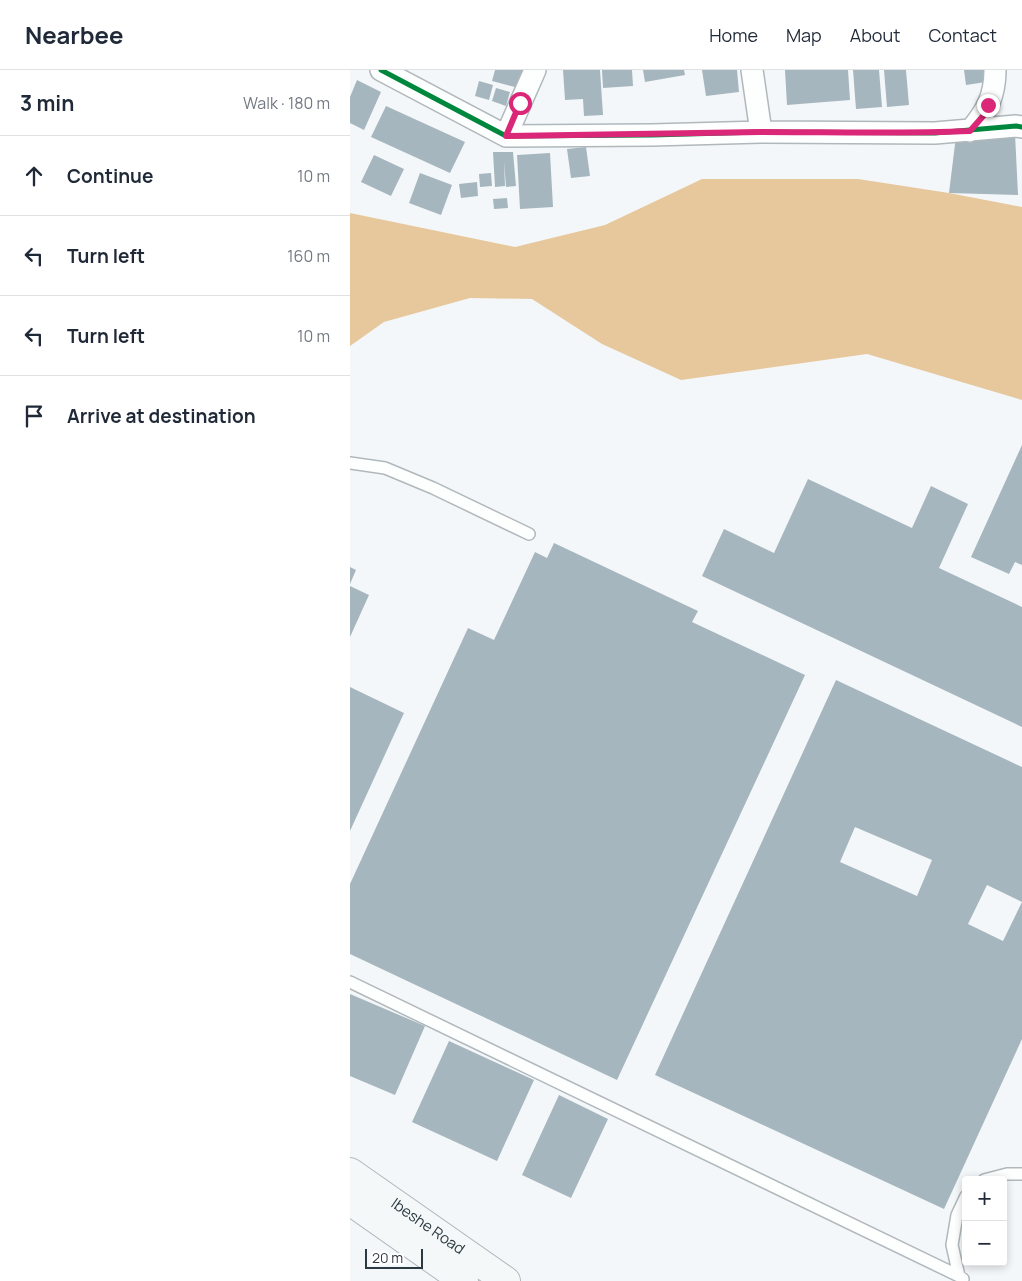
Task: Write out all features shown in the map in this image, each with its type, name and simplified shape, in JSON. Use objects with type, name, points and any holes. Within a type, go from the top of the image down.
[{"type":"main road","name":"Ibeshe Road","points":[[350,1172],[506,1281]]},
{"type":"main road","name":"Ibeshe Road","points":[[350,1201],[464,1281]]},
{"type":"street","points":[[381,70],[506,136],[761,132],[935,133],[1022,127]]},
{"type":"street","points":[[506,136],[535,70]]},
{"type":"street","points":[[752,70],[761,132]]},
{"type":"street","points":[[970,131],[984,115],[993,94],[995,70]]},
{"type":"lane","points":[[350,463],[385,468],[529,534]]},
{"type":"lane","points":[[350,982],[962,1278]]},
{"type":"lane","points":[[999,1176],[1022,1174]]},
{"type":"lane","points":[[962,1203],[956,1214],[952,1245],[962,1278]]},
{"type":"shaded area","points":[[702,179],[858,179],[949,193],[1022,207],[1022,400],[867,354],[681,380],[602,344],[532,299],[470,298],[384,322],[350,346],[350,213],[515,247],[605,225]]},
{"type":"building","points":[[495,70],[524,70],[519,88],[492,81]]},
{"type":"building","points":[[563,70],[600,70],[603,115],[584,116],[583,99],[565,100]]},
{"type":"building","points":[[602,70],[632,70],[633,86],[603,88]]},
{"type":"building","points":[[643,70],[684,70],[685,75],[645,82]]},
{"type":"building","points":[[702,70],[737,70],[739,92],[706,96]]},
{"type":"building","points":[[785,70],[848,70],[850,100],[787,105]]},
{"type":"building","points":[[853,70],[879,70],[882,107],[856,109]]},
{"type":"building","points":[[884,70],[906,70],[909,105],[887,107]]},
{"type":"building","points":[[964,70],[984,70],[986,82],[966,85]]},
{"type":"building","points":[[357,80],[381,92],[364,130],[350,123],[350,97]]},
{"type":"building","points":[[479,81],[493,85],[489,100],[475,96]]},
{"type":"building","points":[[496,88],[510,92],[506,106],[492,101]]},
{"type":"building","points":[[386,106],[465,142],[450,173],[371,137]]},
{"type":"building","points":[[1015,134],[1018,195],[949,193],[956,136]]},
{"type":"building","points":[[586,147],[590,176],[571,178],[567,149]]},
{"type":"building","points":[[493,152],[513,152],[516,186],[506,187],[504,161],[505,186],[495,187]]},
{"type":"building","points":[[550,153],[553,207],[520,209],[517,155]]},
{"type":"building","points":[[374,155],[404,169],[391,196],[361,182]]},
{"type":"building","points":[[420,173],[452,185],[441,215],[409,203]]},
{"type":"building","points":[[491,173],[492,186],[480,187],[479,174]]},
{"type":"building","points":[[477,182],[478,196],[461,198],[459,184]]},
{"type":"building","points":[[507,198],[508,208],[494,209],[493,199]]},
{"type":"building","points":[[1022,445],[1022,565],[1015,562],[1009,574],[971,557]]},
{"type":"building","points":[[808,479],[912,528],[931,486],[968,504],[939,568],[1022,607],[1022,727],[702,576],[724,529],[774,553]]},
{"type":"building","points":[[554,543],[698,611],[692,622],[805,675],[617,1080],[350,954],[350,884],[468,628],[494,640],[535,552],[547,558]]},
{"type":"building","points":[[350,567],[356,570],[350,584]]},
{"type":"building","points":[[350,586],[369,595],[350,637]]},
{"type":"building","points":[[836,680],[1022,767],[1022,902],[1022,1039],[944,1209],[655,1075]],"holes":[[[855,827],[932,860],[917,896],[840,862]],[[987,885],[1022,902],[1003,941],[968,924]]]},
{"type":"building","points":[[350,687],[404,713],[350,831]]},
{"type":"building","points":[[350,994],[425,1026],[395,1095],[350,1076]]},
{"type":"building","points":[[449,1041],[534,1080],[497,1161],[412,1122]]},
{"type":"building","points":[[559,1095],[608,1119],[571,1198],[522,1175]]},
{"type":"cycle path","points":[[381,70],[506,136],[761,132],[935,133],[1022,127]]},
{"type":"route","points":[[520,103],[506,136],[761,132],[935,133],[970,131],[984,115],[988,105]]}]
